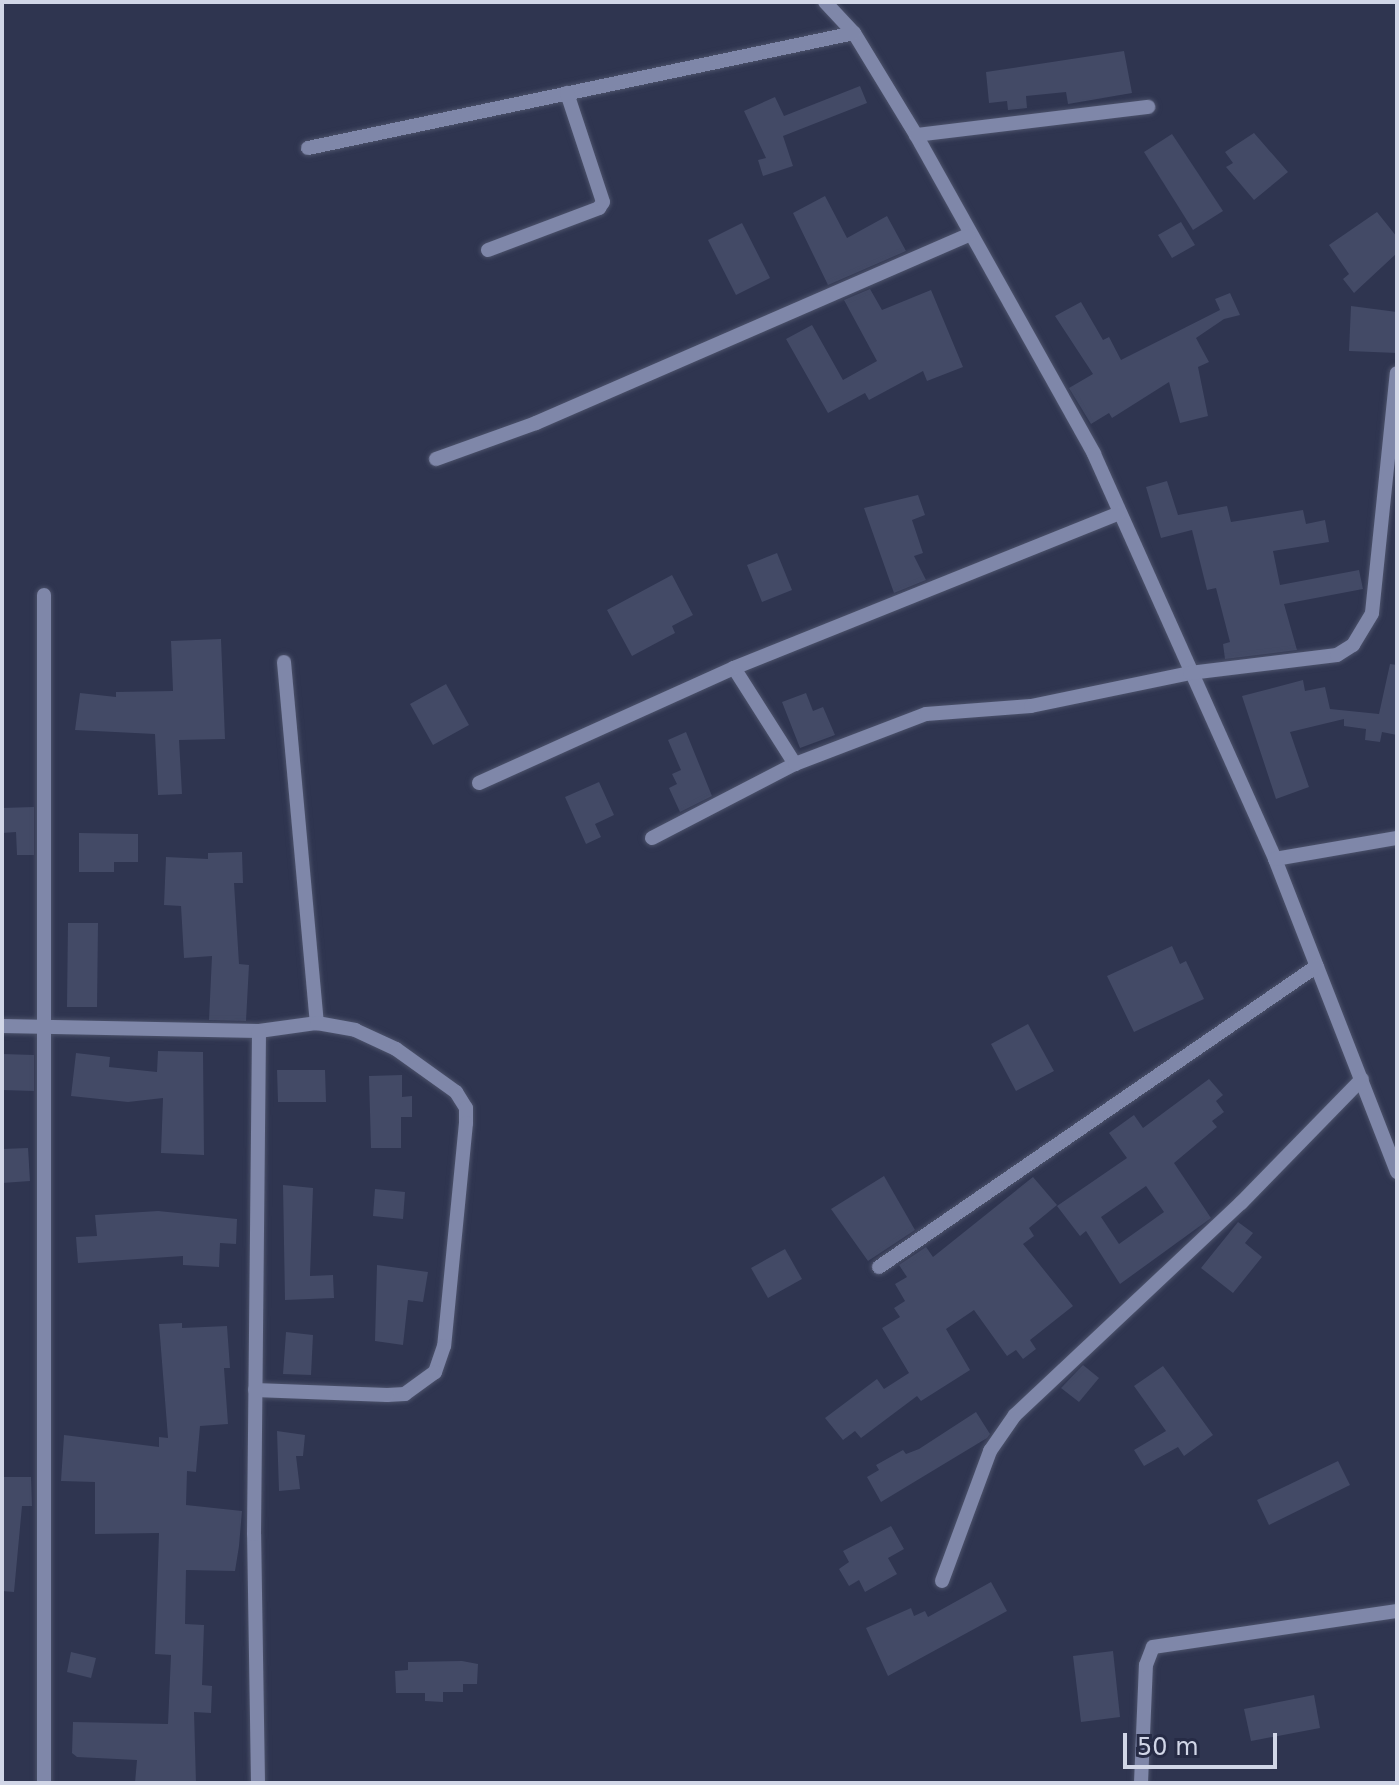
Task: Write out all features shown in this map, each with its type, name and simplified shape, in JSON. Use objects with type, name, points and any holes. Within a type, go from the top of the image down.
[{"type":"street","points":[[825,2],[854,33],[916,135],[969,235],[1094,454],[1118,514],[1146,561],[1190,673],[1275,859],[1397,1172]]},
{"type":"street","points":[[308,148],[854,33]]},
{"type":"street","points":[[488,250],[599,208],[603,202],[567,93]]},
{"type":"street","points":[[916,135],[1148,107]]},
{"type":"street","points":[[436,459],[536,423],[969,235]]},
{"type":"street","points":[[652,838],[795,764],[926,714],[1031,706],[1190,673],[1337,655],[1364,632],[1372,613],[1397,373]]},
{"type":"street","points":[[479,783],[734,668],[1118,514]]},
{"type":"street","points":[[44,595],[44,1783]]},
{"type":"street","points":[[284,662],[317,1023]]},
{"type":"street","points":[[734,668],[795,764]]},
{"type":"street","points":[[1275,859],[1397,838]]},
{"type":"street","points":[[879,1267],[1317,966]]},
{"type":"street","points":[[2,1026],[259,1031],[317,1023],[355,1030],[396,1049],[448,1085],[466,1108],[444,1346],[435,1372],[405,1394],[334,1396],[255,1390]]},
{"type":"street","points":[[258,1783],[255,1390],[259,1031]]},
{"type":"street","points":[[942,1581],[990,1451],[1015,1415],[1224,1220],[1362,1079]]},
{"type":"street","points":[[1141,1783],[1146,1665],[1153,1647],[1397,1611]]},
{"type":"building","points":[[1124,51],[1132,93],[1068,104],[1066,92],[1026,96],[1027,108],[1008,110],[1007,101],[989,103],[986,72]]},
{"type":"building","points":[[860,86],[867,103],[783,136],[793,166],[763,176],[758,160],[766,158],[744,111],[775,97],[784,116]]},
{"type":"building","points":[[1254,133],[1288,172],[1254,200],[1226,167],[1233,163],[1225,152]]},
{"type":"building","points":[[1172,134],[1223,211],[1193,230],[1144,152]]},
{"type":"building","points":[[825,196],[847,238],[887,216],[906,251],[828,285],[793,213]]},
{"type":"building","points":[[1377,212],[1397,237],[1397,253],[1354,293],[1343,279],[1349,274],[1329,245]]},
{"type":"building","points":[[1181,222],[1195,245],[1172,258],[1158,235]]},
{"type":"building","points":[[742,223],[770,278],[736,295],[708,240]]},
{"type":"building","points":[[870,289],[882,310],[931,290],[963,367],[927,381],[923,371],[869,400],[865,393],[828,413],[786,339],[812,325],[843,380],[877,361],[844,300]]},
{"type":"building","points":[[1230,293],[1240,315],[1224,319],[1196,338],[1209,362],[1198,367],[1208,416],[1180,423],[1169,382],[1112,418],[1109,413],[1091,424],[1069,388],[1093,374],[1055,316],[1081,302],[1103,340],[1109,337],[1121,360],[1220,310],[1215,299]]},
{"type":"building","points":[[1351,306],[1397,312],[1397,353],[1349,351]]},
{"type":"building","points":[[1167,481],[1178,515],[1227,506],[1231,522],[1303,510],[1306,524],[1325,520],[1329,542],[1273,551],[1280,585],[1359,570],[1363,589],[1284,604],[1297,650],[1225,659],[1223,644],[1230,642],[1216,588],[1207,590],[1192,530],[1161,538],[1146,487]]},
{"type":"building","points":[[918,495],[925,515],[912,520],[923,553],[914,556],[926,580],[894,593],[864,508]]},
{"type":"building","points":[[777,553],[792,590],[762,602],[747,565]]},
{"type":"building","points":[[672,575],[693,615],[672,626],[675,633],[632,656],[607,610]]},
{"type":"building","points":[[221,639],[225,739],[179,740],[182,794],[158,795],[155,734],[75,730],[80,693],[116,697],[116,692],[173,691],[171,641]]},
{"type":"building","points":[[1390,664],[1397,665],[1397,735],[1382,732],[1380,742],[1365,740],[1366,729],[1344,726],[1344,719],[1290,732],[1309,787],[1276,799],[1242,696],[1303,680],[1305,691],[1325,687],[1330,709],[1379,714]]},
{"type":"building","points":[[446,684],[469,725],[433,745],[410,704]]},
{"type":"building","points":[[806,693],[813,711],[823,707],[835,735],[800,748],[782,702]]},
{"type":"building","points":[[686,732],[712,796],[680,812],[669,788],[677,784],[672,774],[681,770],[668,740]]},
{"type":"building","points":[[599,782],[614,815],[595,824],[601,837],[586,844],[565,797]]},
{"type":"building","points":[[34,807],[34,855],[17,855],[16,832],[2,833],[2,808]]},
{"type":"building","points":[[79,833],[138,834],[138,862],[114,862],[114,872],[79,872]]},
{"type":"building","points":[[242,852],[243,883],[234,883],[239,964],[249,965],[246,1021],[209,1020],[212,956],[184,958],[181,906],[164,905],[166,857],[208,859],[208,853]]},
{"type":"building","points":[[68,923],[98,923],[97,1007],[67,1007]]},
{"type":"building","points":[[1172,946],[1180,964],[1186,961],[1204,999],[1134,1032],[1107,976]]},
{"type":"building","points":[[1028,1024],[1054,1071],[1016,1091],[991,1044]]},
{"type":"building","points":[[158,1051],[203,1052],[204,1155],[161,1153],[163,1098],[128,1102],[71,1096],[76,1053],[110,1057],[109,1067],[157,1072]]},
{"type":"building","points":[[2,1054],[34,1055],[34,1091],[2,1090]]},
{"type":"building","points":[[277,1070],[325,1070],[326,1102],[278,1102]]},
{"type":"building","points":[[402,1075],[402,1097],[412,1096],[412,1117],[401,1117],[401,1148],[371,1148],[369,1076]]},
{"type":"building","points":[[1209,1079],[1223,1095],[1216,1101],[1224,1112],[1212,1121],[1217,1127],[1174,1163],[1211,1218],[1120,1284],[1086,1231],[1080,1236],[1057,1206],[1127,1158],[1109,1133],[1134,1115],[1143,1128]],"holes":[[[1146,1186],[1164,1212],[1119,1244],[1101,1217]]]},
{"type":"building","points":[[28,1148],[30,1181],[2,1183],[2,1149]]},
{"type":"building","points":[[884,1176],[915,1230],[868,1261],[831,1209]]},
{"type":"building","points":[[1033,1177],[1057,1205],[1029,1228],[1034,1236],[1023,1244],[1073,1306],[1030,1340],[1036,1349],[1023,1359],[1016,1350],[1007,1356],[974,1310],[946,1329],[970,1370],[921,1401],[917,1396],[861,1438],[855,1431],[843,1440],[825,1418],[877,1379],[884,1389],[909,1373],[882,1328],[900,1317],[894,1308],[905,1301],[895,1284],[907,1277],[899,1265],[926,1247],[933,1257]]},
{"type":"building","points":[[283,1185],[313,1188],[310,1276],[333,1275],[334,1298],[285,1300]]},
{"type":"building","points":[[375,1189],[405,1192],[403,1219],[373,1216]]},
{"type":"building","points":[[158,1211],[237,1219],[236,1244],[220,1243],[219,1267],[183,1265],[183,1256],[78,1263],[76,1237],[97,1236],[95,1215]]},
{"type":"building","points":[[1238,1222],[1253,1233],[1245,1243],[1262,1257],[1233,1293],[1201,1268]]},
{"type":"building","points":[[785,1249],[802,1279],[768,1298],[751,1268]]},
{"type":"building","points":[[377,1265],[428,1272],[423,1302],[408,1300],[403,1345],[375,1341]]},
{"type":"building","points":[[182,1323],[182,1328],[227,1326],[230,1368],[224,1368],[228,1424],[200,1426],[196,1472],[187,1471],[186,1505],[242,1511],[239,1546],[235,1571],[186,1570],[185,1624],[204,1625],[202,1685],[212,1686],[211,1713],[194,1712],[196,1783],[135,1783],[137,1760],[77,1757],[72,1753],[73,1722],[168,1724],[171,1655],[155,1654],[159,1533],[95,1534],[95,1482],[61,1481],[64,1435],[159,1447],[159,1437],[168,1438],[159,1324]]},
{"type":"building","points":[[286,1332],[313,1335],[311,1375],[283,1374]]},
{"type":"building","points":[[1083,1365],[1099,1378],[1079,1402],[1061,1388]]},
{"type":"building","points":[[1163,1366],[1213,1435],[1184,1456],[1178,1447],[1144,1466],[1134,1450],[1166,1431],[1134,1386]]},
{"type":"building","points":[[976,1412],[990,1434],[987,1438],[881,1502],[867,1477],[879,1470],[876,1465],[903,1450],[906,1454],[919,1449]]},
{"type":"building","points":[[277,1431],[305,1435],[303,1456],[296,1456],[300,1489],[279,1491]]},
{"type":"building","points":[[1338,1461],[1350,1485],[1269,1525],[1257,1500]]},
{"type":"building","points":[[2,1477],[31,1477],[32,1506],[22,1506],[14,1592],[2,1591]]},
{"type":"building","points":[[891,1526],[904,1549],[888,1558],[897,1574],[865,1592],[859,1580],[849,1586],[839,1569],[849,1562],[843,1551]]},
{"type":"building","points":[[991,1582],[1007,1611],[888,1676],[866,1628],[911,1608],[914,1616],[925,1611],[928,1617]]},
{"type":"building","points":[[1113,1651],[1120,1717],[1081,1722],[1073,1656]]},
{"type":"building","points":[[71,1652],[96,1658],[91,1678],[67,1672]]},
{"type":"building","points":[[462,1661],[478,1664],[477,1684],[463,1684],[463,1692],[443,1692],[443,1702],[425,1701],[425,1693],[396,1693],[395,1671],[408,1670],[408,1662]]},
{"type":"building","points":[[1314,1695],[1320,1728],[1251,1741],[1244,1709]]}]
